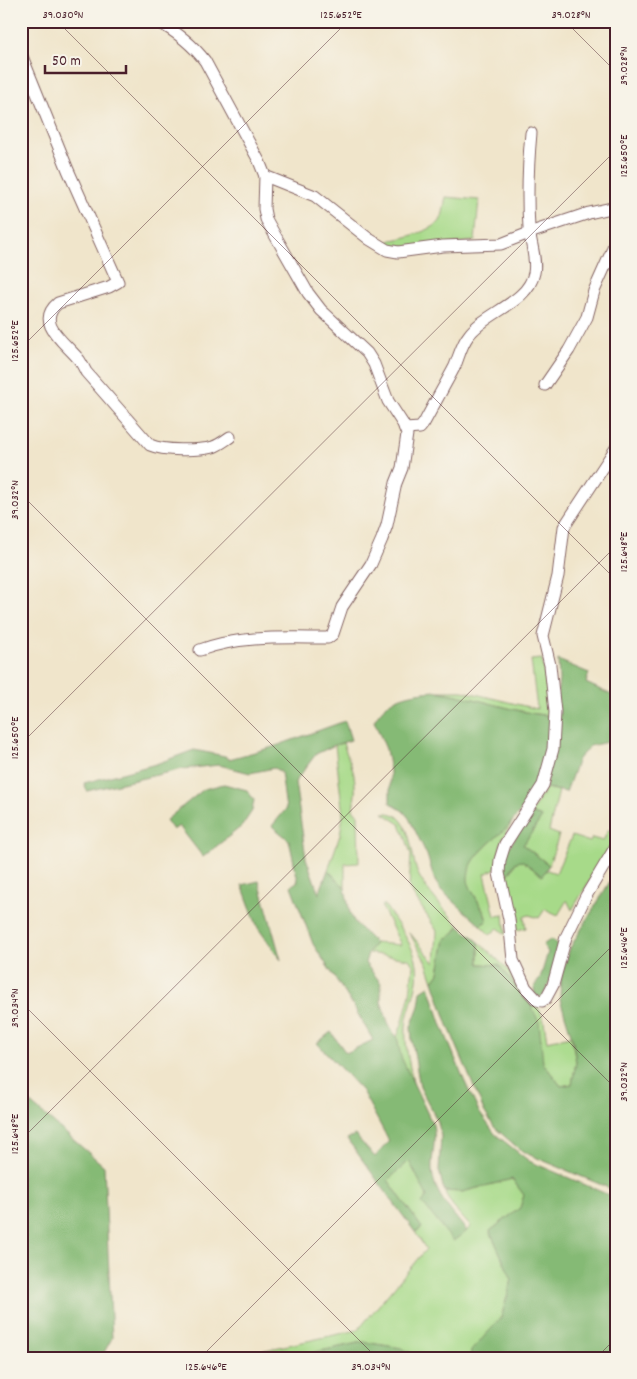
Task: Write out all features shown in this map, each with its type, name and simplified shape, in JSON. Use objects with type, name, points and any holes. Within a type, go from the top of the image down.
[{"type":"street","points":[[157,21],[198,52],[205,61],[259,161],[265,176],[264,210],[266,219],[308,294],[321,310],[367,353],[374,364],[388,401],[407,434],[405,455],[396,483],[385,532],[371,564],[342,607],[333,634],[328,638],[284,637],[216,644],[200,650]]},
{"type":"street","points":[[21,54],[68,170],[118,282],[109,287],[58,303],[49,313],[48,321],[53,331],[150,445],[159,449],[206,448],[215,446],[230,437]]},
{"type":"street","points":[[405,429],[420,428],[424,423],[445,385],[469,334],[487,318],[506,306],[530,284],[534,272],[529,233],[527,187],[531,133]]},
{"type":"street","points":[[265,176],[315,196],[355,229],[380,246],[398,252],[443,246],[501,244],[589,213],[616,207]]},
{"type":"street","points":[[545,385],[570,350],[587,317],[594,291],[616,239]]},
{"type":"street","points":[[616,448],[564,527],[558,576],[542,636],[550,666],[554,712],[553,749],[543,785],[505,844],[500,860],[499,873],[509,919],[513,960],[526,988],[536,1000],[542,1001],[546,998],[553,985],[566,937],[586,896],[616,846]]},
{"type":"green space","points":[[446,197],[479,200],[475,241],[403,249],[387,245],[391,240],[417,233],[437,224],[442,215]]},
{"type":"green space","points":[[542,659],[551,716],[436,691],[463,691],[537,709],[531,660]]},
{"type":"green space","points":[[558,660],[589,673],[586,683],[616,697],[616,740],[590,746],[578,759],[566,792],[546,788],[559,680]]},
{"type":"green space","points":[[436,691],[551,716],[550,739],[545,769],[536,789],[510,824],[477,856],[469,871],[469,883],[487,921],[480,925],[441,890],[435,881],[427,855],[409,818],[403,811],[390,803],[390,771],[386,749],[374,721],[386,706],[400,697]]},
{"type":"green space","points":[[345,721],[351,740],[316,754],[295,782],[306,858],[319,894],[328,870],[345,888],[350,913],[355,923],[375,943],[368,953],[365,963],[381,983],[381,1002],[390,1028],[397,1037],[401,1057],[433,1125],[432,1173],[434,1182],[448,1208],[467,1231],[453,1241],[422,1203],[427,1196],[409,1161],[388,1180],[422,1228],[415,1232],[347,1139],[355,1135],[375,1157],[389,1141],[362,1091],[317,1043],[331,1032],[346,1053],[373,1040],[313,944],[291,886],[298,881],[289,840],[272,826],[286,809],[281,772],[274,768],[250,773],[219,765],[183,769],[87,791],[84,783],[156,764],[194,750],[225,756],[229,759],[273,747]]},
{"type":"green space","points":[[343,743],[355,779],[353,809],[358,815],[359,863],[345,864],[345,888],[328,870],[340,835],[343,815],[335,745]]},
{"type":"green space","points":[[224,784],[247,790],[254,800],[252,811],[242,826],[203,857],[179,826],[173,830],[166,820],[204,789]]},
{"type":"green space","points":[[546,788],[559,791],[549,831],[559,835],[549,865],[523,845],[542,817],[531,813]]},
{"type":"green space","points":[[383,813],[393,814],[405,826],[418,874],[459,926],[454,934],[445,939],[439,973],[433,981],[427,964],[409,932],[435,963],[437,931],[409,888],[411,854],[400,824]]},
{"type":"green space","points":[[531,813],[542,817],[523,845],[549,865],[542,876],[523,861],[516,862],[508,875],[502,870],[506,852]]},
{"type":"green space","points":[[512,822],[501,842],[496,868],[485,874],[495,916],[504,915],[506,935],[498,928],[490,935],[480,925],[487,921],[468,883],[467,875],[470,866],[476,858]]},
{"type":"green space","points":[[608,830],[616,831],[616,837],[572,910],[567,900],[558,915],[545,909],[539,918],[529,915],[524,917],[526,928],[518,930],[513,924],[502,870],[511,872],[516,862],[523,861],[542,875],[547,870],[556,873],[572,836],[590,842],[592,838],[603,841]]},
{"type":"green space","points":[[616,876],[616,1191],[530,1155],[518,1148],[494,1127],[484,1111],[448,1025],[433,981],[439,973],[445,939],[454,934],[459,926],[479,942],[479,964],[499,965],[531,1005],[539,1022],[543,1063],[561,1086],[572,1084],[576,1062],[573,1041],[560,999],[561,977],[570,948],[612,878]]},
{"type":"green space","points":[[259,881],[281,960],[258,928],[242,885]]},
{"type":"green space","points":[[384,904],[408,941],[417,965],[416,985],[406,1026],[407,1050],[413,1083],[400,1057],[397,1037],[410,994],[413,965],[409,959],[368,953],[375,943],[401,945],[382,907]]},
{"type":"green space","points":[[551,939],[557,944],[556,963],[542,998],[534,994],[535,985],[540,979],[548,952],[543,945]]},
{"type":"green space","points":[[479,942],[507,968],[533,999],[544,1021],[547,1041],[571,1036],[576,1062],[572,1084],[561,1086],[543,1063],[531,1005],[499,965],[479,964]]},
{"type":"green space","points":[[429,986],[442,1026],[464,1080],[479,1112],[495,1134],[529,1161],[616,1198],[616,1358],[470,1358],[471,1351],[501,1318],[512,1280],[490,1231],[520,1208],[524,1195],[512,1179],[462,1192],[444,1191],[439,1170],[441,1136],[438,1122],[420,1087],[412,1041],[411,1027],[419,1006],[421,991]]},
{"type":"green space","points":[[21,1095],[104,1166],[112,1338],[101,1358],[21,1358]]},
{"type":"green space","points":[[409,1161],[453,1241],[471,1227],[454,1208],[444,1191],[462,1192],[512,1179],[524,1195],[520,1208],[490,1231],[512,1279],[501,1318],[472,1351],[470,1358],[419,1358],[401,1348],[363,1342],[288,1358],[228,1358],[358,1330],[426,1249],[415,1232],[422,1228],[388,1180]]},
{"type":"green space","points":[[363,1342],[402,1348],[419,1358],[288,1358]]}]
